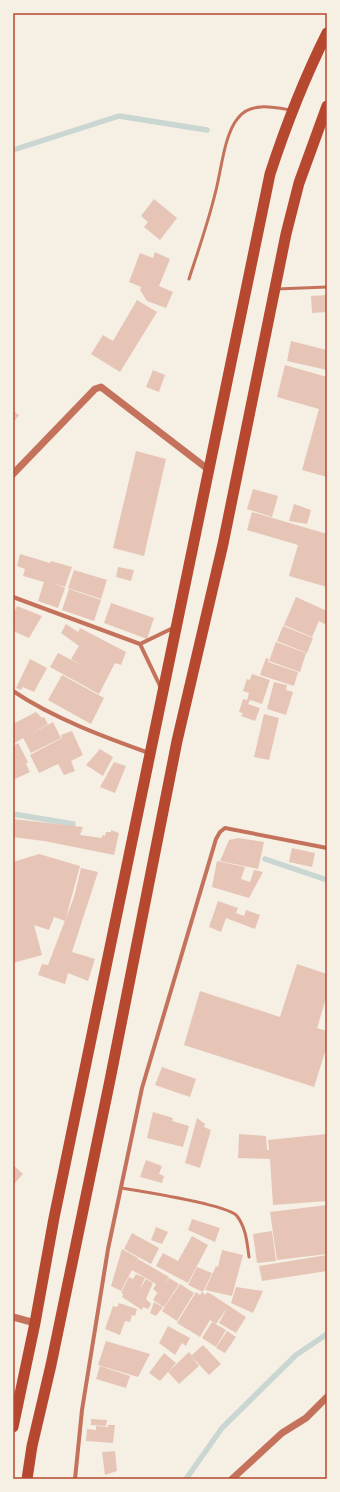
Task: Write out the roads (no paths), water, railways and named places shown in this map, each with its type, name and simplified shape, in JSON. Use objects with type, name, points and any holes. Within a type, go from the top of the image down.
[{"type":"highway","points":[[13,1427],[35,1323],[54,1218],[269,181],[291,111],[309,68],[327,33]]},
{"type":"highway","points":[[27,1479],[32,1446],[51,1365],[110,1080],[177,741],[223,544],[275,289],[299,183],[327,106]]},
{"type":"street","points":[[13,474],[95,389],[101,387],[209,470]]},
{"type":"street","points":[[13,597],[140,644],[164,693]]},
{"type":"street","points":[[140,644],[177,626]]},
{"type":"street","points":[[13,691],[29,702],[112,740],[151,754]]},
{"type":"street","points":[[75,1479],[83,1403],[108,1249],[142,1088],[216,839],[220,832],[225,828],[327,848]]},
{"type":"street","points":[[13,1317],[35,1323]]},
{"type":"street","points":[[232,1479],[282,1433],[306,1418],[327,1397]]},
{"type":"lane","points":[[189,279],[215,196],[227,137],[238,117],[253,109],[267,106],[291,111]]},
{"type":"lane","points":[[275,289],[327,287]]},
{"type":"lane","points":[[121,1188],[216,1208],[236,1215],[245,1230],[249,1257]]},
{"type":"waterway","points":[[13,150],[119,116],[207,130]]},
{"type":"waterway","points":[[13,814],[73,824]]},
{"type":"waterway","points":[[265,859],[327,880]]},
{"type":"waterway","points":[[186,1479],[222,1428],[296,1355],[327,1334]]}]
